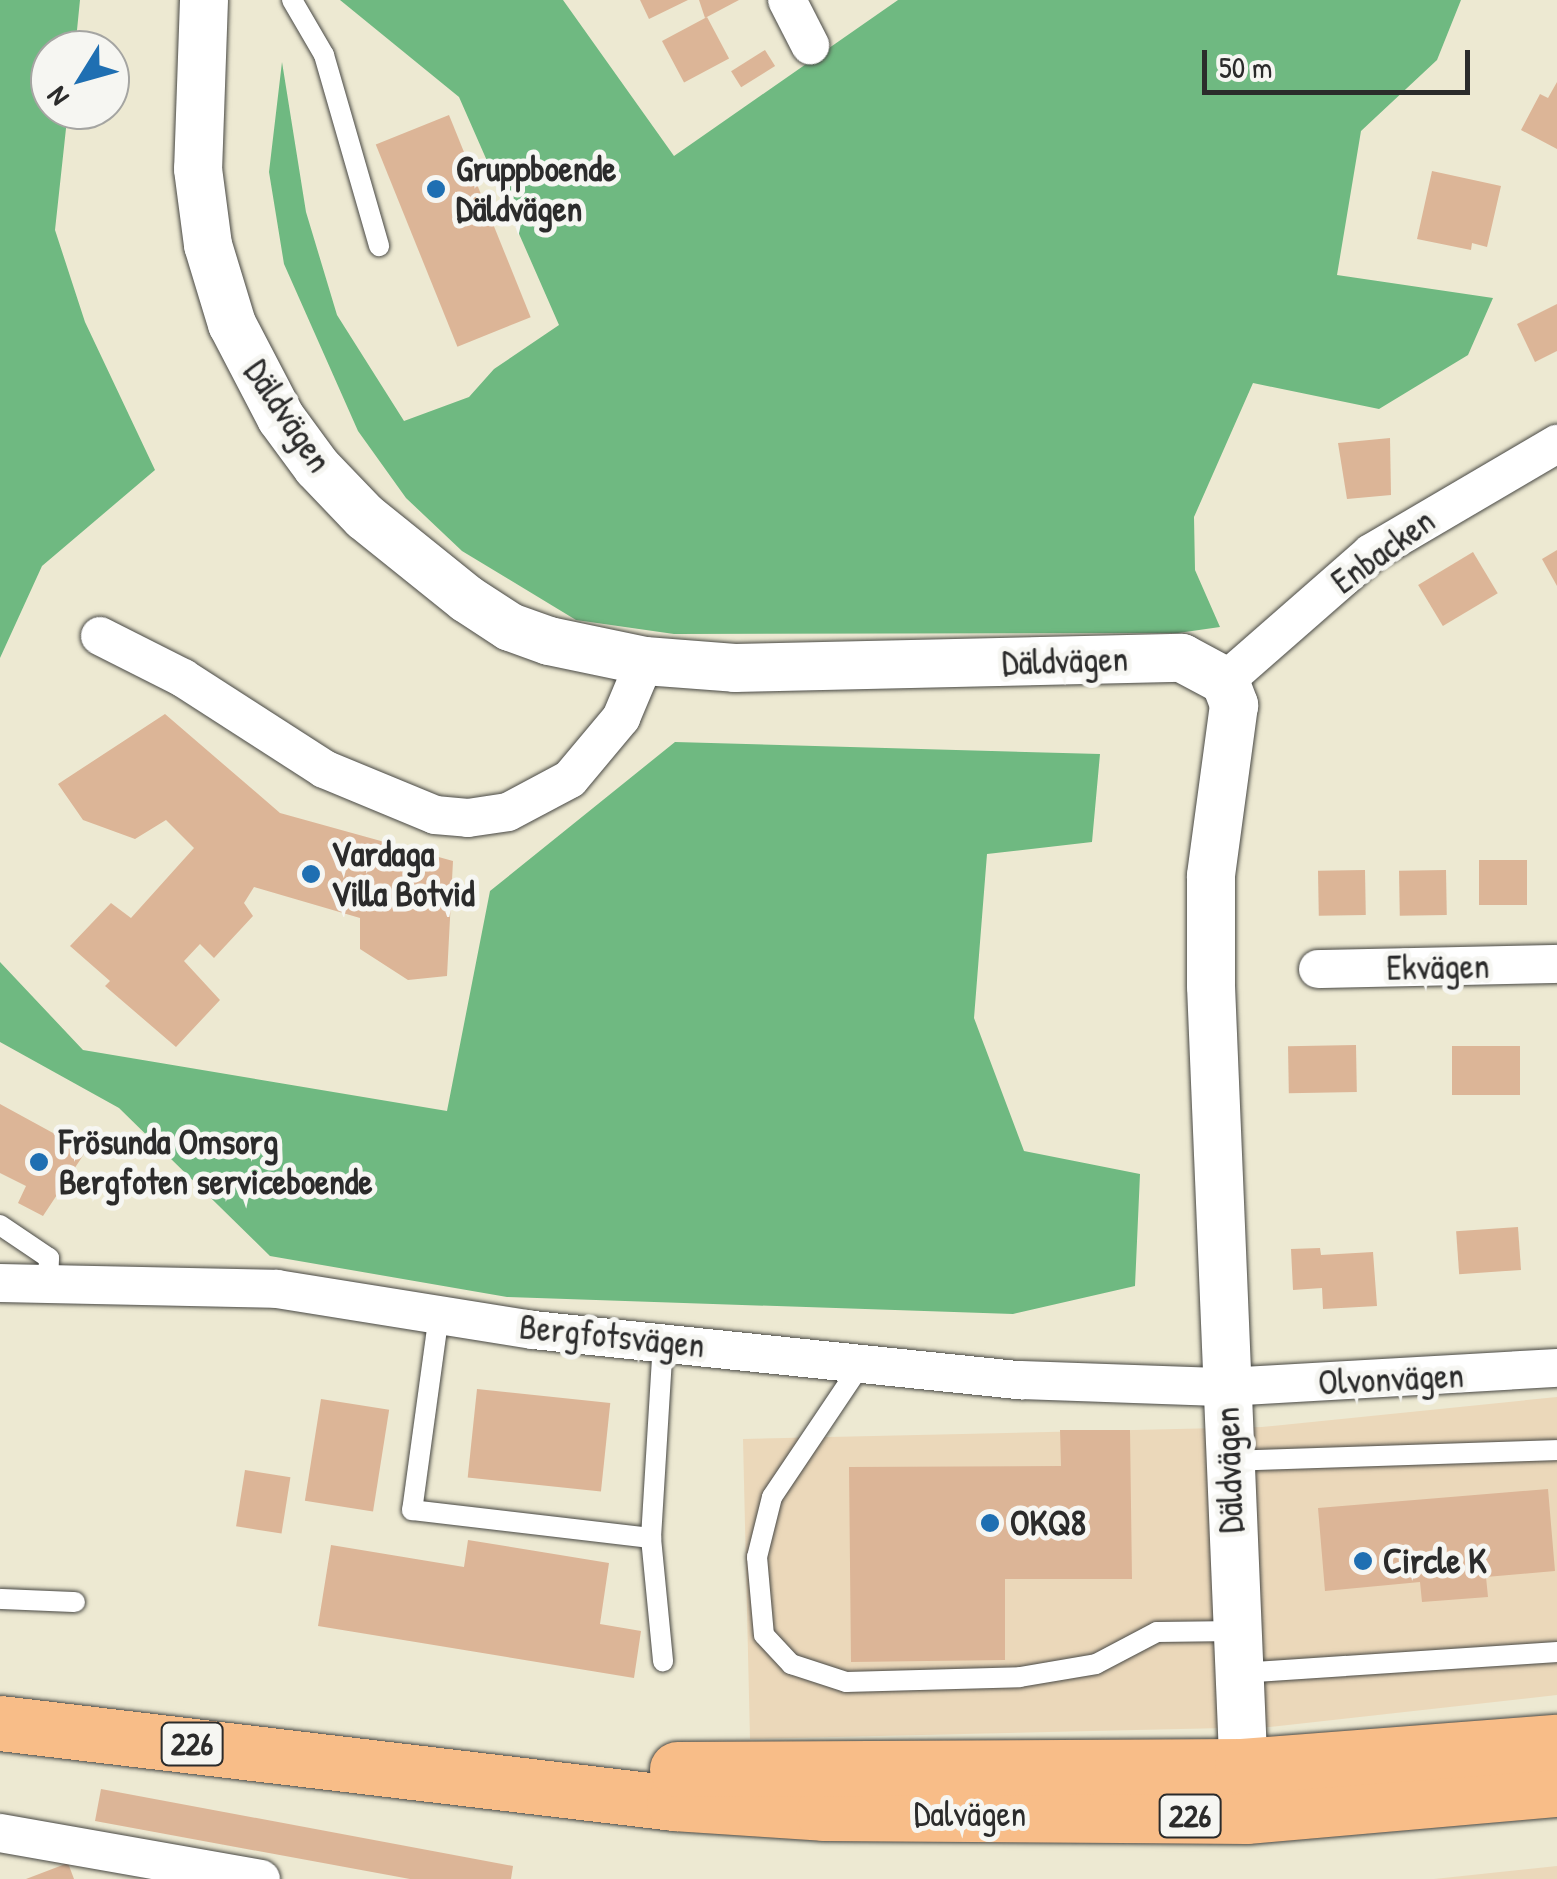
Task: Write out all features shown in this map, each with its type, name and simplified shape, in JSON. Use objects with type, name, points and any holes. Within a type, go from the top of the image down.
[{"type":"main road","name":"Dalvägen","points":[[0,1722],[674,1803],[822,1813],[1244,1791],[1557,1790]]},
{"type":"main road","name":"Dalvägen","points":[[1244,1791],[1557,1742]]},
{"type":"street","name":"Däldvägen","points":[[204,0],[195,123],[208,245],[232,324],[281,418],[365,517],[467,599],[536,636],[645,661],[772,668],[1182,658],[1226,681],[1234,705],[1232,738],[1211,876],[1210,939],[1227,1461],[1244,1791]]},
{"type":"street","points":[[787,0],[810,45]]},
{"type":"street","name":"Enbacken","points":[[1226,681],[1371,553],[1557,444]]},
{"type":"street","points":[[100,636],[183,678],[324,769],[435,815],[468,818],[508,812],[570,779],[620,718],[645,661]]},
{"type":"street","name":"Ekvägen","points":[[1318,969],[1557,964]]},
{"type":"street","name":"Bergfotsvägen","points":[[0,1283],[276,1290],[663,1342],[1022,1380],[1226,1387]]},
{"type":"street","name":"Olvonvägen","points":[[1226,1387],[1557,1368]]},
{"type":"street","points":[[0,1833],[261,1879]]},
{"type":"lane","points":[[292,0],[324,54],[379,246]]},
{"type":"lane","points":[[0,1225],[49,1258],[48,1284]]},
{"type":"lane","points":[[439,1314],[412,1510],[651,1538]]},
{"type":"lane","points":[[663,1342],[651,1538],[663,1661]]},
{"type":"lane","points":[[862,1363],[772,1497],[757,1557],[764,1634],[791,1664],[846,1682],[1020,1677],[1096,1664],[1157,1632],[1238,1652],[1557,1652]]},
{"type":"lane","points":[[1227,1461],[1557,1450]]},
{"type":"lane","points":[[0,1599],[75,1602]]},
{"type":"shaded area","points":[[1557,1397],[1557,1695],[1269,1727],[750,1739],[743,1439],[1262,1427]]},
{"type":"shaded area","points":[[1557,1866],[1557,1879],[1434,1879]]},
{"type":"green space","points":[[0,0],[80,0],[77,30],[30,30],[30,130],[66,130],[55,230],[85,322],[155,470],[42,566],[0,658]]},
{"type":"green space","points":[[340,0],[563,0],[674,156],[898,0],[1461,0],[1437,60],[1361,131],[1337,275],[1493,298],[1468,355],[1379,409],[1253,383],[1194,517],[1195,570],[1220,627],[1178,633],[674,634],[576,620],[462,551],[406,498],[358,431],[284,264],[269,172],[282,62],[306,212],[337,315],[404,421],[469,397],[494,369],[559,325],[459,97]]},
{"type":"green space","points":[[675,742],[1100,754],[1092,842],[987,854],[974,1018],[1024,1151],[1140,1174],[1135,1286],[1013,1314],[507,1297],[270,1256],[119,1108],[0,1042],[0,962],[83,1050],[447,1111],[490,891]]},
{"type":"building","points":[[640,0],[688,0],[649,19]]},
{"type":"building","points":[[699,0],[739,0],[705,18]]},
{"type":"building","points":[[707,17],[729,58],[684,82],[662,41]]},
{"type":"building","points":[[765,50],[775,66],[741,87],[731,71]]},
{"type":"building","points":[[1557,82],[1557,149],[1521,130],[1540,94],[1548,98]]},
{"type":"building","name":"Gruppboende Däldvägen","points":[[449,115],[531,317],[457,347],[376,145]]},
{"type":"building","points":[[1432,171],[1501,186],[1487,247],[1472,243],[1471,250],[1417,239]]},
{"type":"building","points":[[1557,304],[1557,351],[1535,362],[1517,324]]},
{"type":"building","points":[[1390,438],[1391,495],[1347,499],[1338,443]]},
{"type":"building","points":[[1557,550],[1557,586],[1542,559]]},
{"type":"building","points":[[1473,552],[1498,593],[1443,626],[1418,585]]},
{"type":"building","name":"Vardaga Villa Botvid","points":[[165,714],[280,813],[453,861],[447,976],[408,980],[360,949],[360,918],[254,887],[244,903],[253,916],[214,958],[200,944],[184,961],[220,1000],[176,1047],[105,986],[110,981],[70,946],[111,903],[131,918],[194,848],[166,820],[135,839],[83,820],[58,784]]},
{"type":"building","points":[[1479,860],[1527,860],[1527,905],[1479,905]]},
{"type":"building","points":[[1365,870],[1366,915],[1319,916],[1318,871]]},
{"type":"building","points":[[1446,870],[1447,915],[1400,916],[1399,871]]},
{"type":"building","points":[[1356,1045],[1357,1092],[1289,1093],[1288,1046]]},
{"type":"building","points":[[1452,1046],[1520,1046],[1520,1095],[1452,1095]]},
{"type":"building","name":"Frösunda Omsorg Bergfoten serviceboende","points":[[0,1104],[86,1151],[43,1216],[18,1203],[26,1186],[0,1173]]},
{"type":"building","points":[[1518,1227],[1521,1270],[1459,1274],[1456,1231]]},
{"type":"building","points":[[1320,1248],[1321,1255],[1373,1252],[1377,1306],[1323,1309],[1322,1288],[1293,1290],[1291,1249]]},
{"type":"building","points":[[477,1389],[610,1403],[601,1492],[468,1478]]},
{"type":"building","points":[[321,1399],[389,1410],[373,1512],[305,1501]]},
{"type":"building","name":"OKQ8","points":[[1060,1430],[1130,1430],[1132,1579],[1005,1579],[1005,1660],[851,1662],[849,1467],[1061,1466]]},
{"type":"building","points":[[245,1470],[290,1477],[282,1533],[236,1526]]},
{"type":"building","points":[[1548,1489],[1555,1571],[1486,1577],[1488,1597],[1422,1602],[1420,1582],[1325,1591],[1318,1508]]},
{"type":"building","points":[[468,1540],[609,1563],[600,1624],[641,1631],[634,1678],[318,1626],[331,1545],[464,1567]]},
{"type":"building","points":[[101,1789],[513,1866],[511,1879],[410,1879],[95,1821]]},
{"type":"building","points":[[68,1863],[74,1879],[26,1879]]},
{"type":"place","name":"Gruppboende Däldvägen","points":[[436,189]]},
{"type":"place","name":"Vardaga Villa Botvid","points":[[311,874]]},
{"type":"place","name":"Frösunda Omsorg Bergfoten serviceboende","points":[[39,1162]]},
{"type":"place","name":"OKQ8","points":[[990,1523]]},
{"type":"place","name":"Circle K","points":[[1363,1561]]}]
